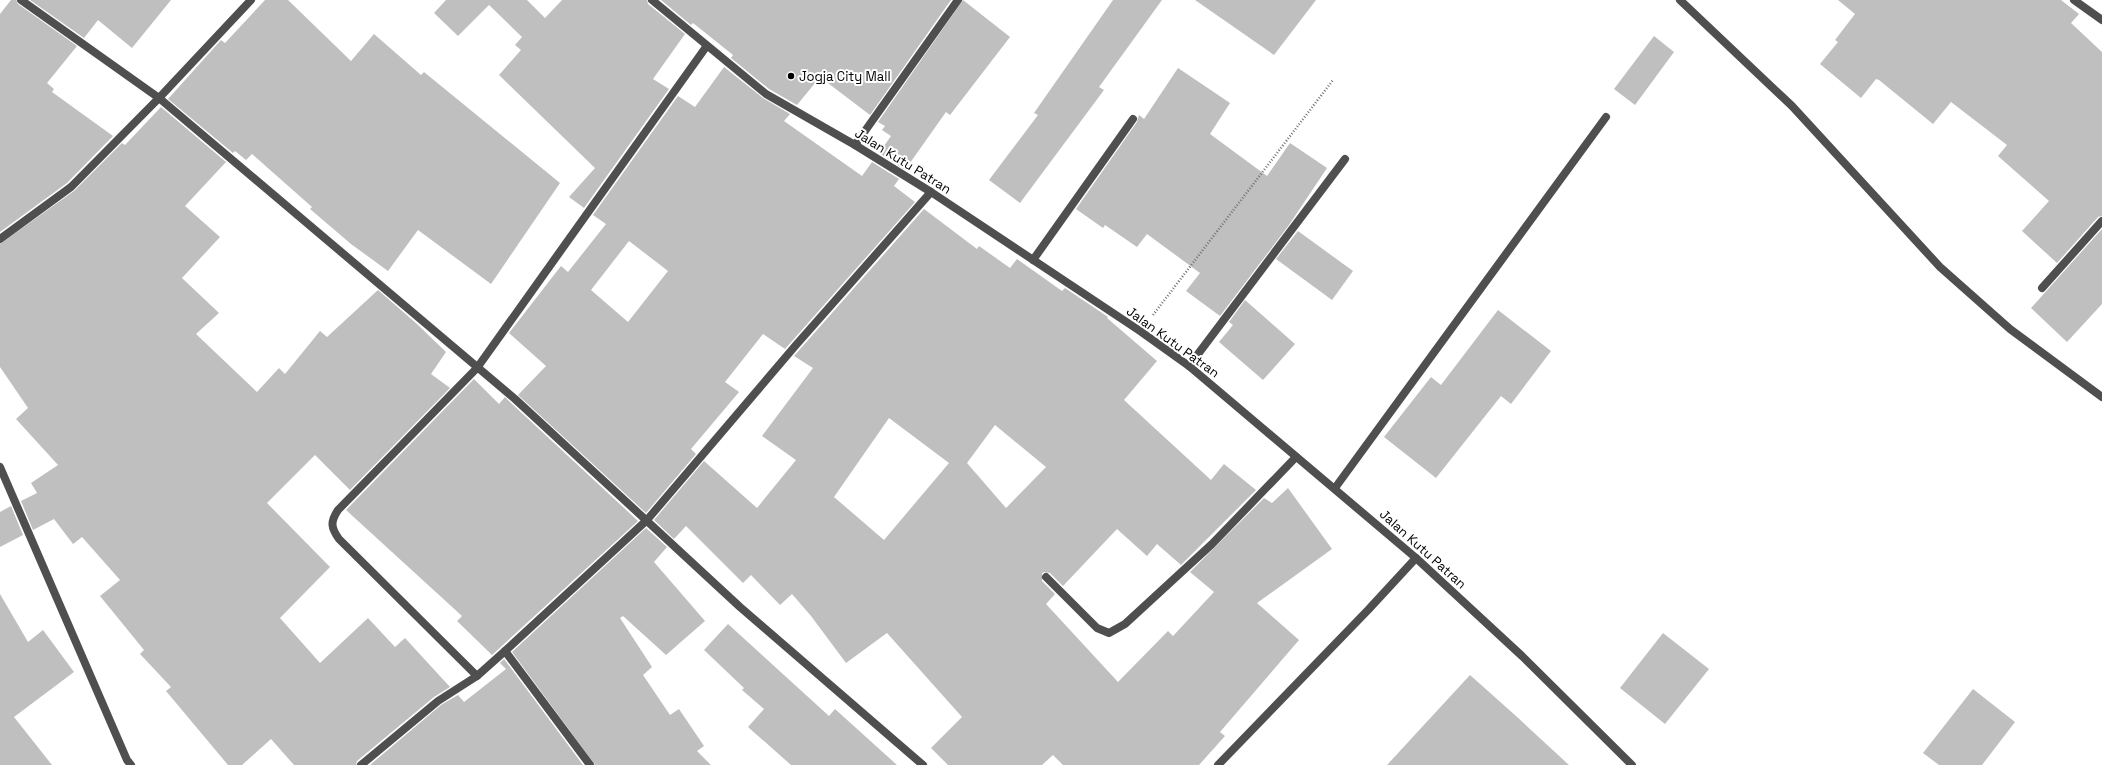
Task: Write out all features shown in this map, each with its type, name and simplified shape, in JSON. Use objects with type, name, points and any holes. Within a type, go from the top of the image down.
[{"type":"street","points":[[21,0],[159,98],[515,399],[740,607],[923,765]]},
{"type":"street","points":[[0,239],[71,187],[159,98],[250,0]]},
{"type":"street","name":"Jalan Kutu Patran","points":[[652,0],[706,47],[766,94],[855,145],[931,192],[1140,331],[1189,366],[1416,558],[1522,656],[1632,765]]},
{"type":"street","points":[[855,145],[958,0]]},
{"type":"street","points":[[1680,0],[1792,106],[1940,267],[2010,329],[2102,397]]},
{"type":"street","points":[[2074,0],[2102,20]]},
{"type":"street","points":[[477,676],[339,539],[332,529],[332,519],[338,510],[477,368],[706,47]]},
{"type":"street","points":[[1335,488],[1606,118]]},
{"type":"street","points":[[1033,260],[1133,119]]},
{"type":"street","points":[[1189,366],[1345,159]]},
{"type":"street","points":[[361,765],[438,701],[477,676],[506,651],[646,520],[796,345],[931,192]]},
{"type":"street","points":[[2042,288],[2102,221]]},
{"type":"street","points":[[1046,577],[1097,628],[1109,633],[1125,624],[1212,544],[1296,456]]},
{"type":"street","points":[[0,467],[123,752],[131,765]]},
{"type":"street","points":[[1218,765],[1368,610],[1416,558]]},
{"type":"street","points":[[506,651],[590,765]]},
{"type":"path","points":[[1140,331],[1333,80]]},
{"type":"building","points":[[11,0],[16,0],[18,4],[77,46],[47,83],[54,89],[52,92],[113,136],[67,183],[0,232],[0,14]]},
{"type":"building","points":[[30,0],[171,0],[132,48],[98,20],[84,38]]},
{"type":"building","points":[[265,0],[288,0],[351,61],[374,34],[421,75],[424,72],[560,183],[491,284],[418,230],[388,271],[351,244],[310,209],[312,207],[252,154],[246,160],[235,151],[233,153],[168,99],[221,40],[225,43]]},
{"type":"building","points":[[446,0],[527,0],[545,18],[562,0],[647,0],[648,4],[685,34],[653,79],[669,89],[584,208],[569,197],[595,168],[499,75],[521,50],[515,45],[522,37],[489,5],[458,36],[434,13]]},
{"type":"building","name":"Jogja City Mall","points":[[661,0],[951,0],[870,115],[820,77],[797,105],[769,89],[731,58],[733,55],[693,23],[691,25]]},
{"type":"building","points":[[963,0],[1010,37],[950,115],[946,112],[905,170],[879,153],[891,136],[882,130],[885,126],[878,122]]},
{"type":"building","points":[[1113,0],[1162,0],[1099,87],[1104,90],[1020,203],[989,180],[1038,115],[1034,113]]},
{"type":"building","points":[[1195,0],[1316,0],[1274,55]]},
{"type":"building","points":[[1838,0],[2061,0],[2079,14],[2071,23],[2102,52],[2102,216],[2098,217],[2057,263],[2022,231],[2049,201],[1998,156],[2007,145],[1951,102],[1933,124],[1879,80],[1876,79],[1861,98],[1820,64],[1838,42],[1835,40],[1855,14]]},
{"type":"building","points":[[1654,36],[1674,52],[1635,105],[1614,89]]},
{"type":"building","points":[[724,67],[763,98],[790,114],[784,121],[862,176],[872,162],[899,179],[894,186],[915,202],[785,349],[763,334],[725,382],[739,392],[691,449],[696,454],[646,513],[518,395],[546,366],[509,333],[561,266],[568,272],[606,224],[593,215],[678,96],[695,107]],"holes":[[[629,241],[668,271],[628,322],[591,290]]]},
{"type":"building","points":[[1178,68],[1230,103],[1210,134],[1267,176],[1290,143],[1327,168],[1289,225],[1220,316],[1186,291],[1200,273],[1147,234],[1137,247],[1105,225],[1103,228],[1076,209],[1137,122],[1139,115],[1144,119]]},
{"type":"building","points":[[161,107],[226,162],[185,206],[220,237],[182,278],[219,313],[196,334],[257,392],[279,368],[285,374],[320,331],[327,337],[378,290],[446,352],[431,374],[450,388],[350,490],[315,455],[267,503],[330,567],[280,618],[320,663],[368,618],[395,647],[405,638],[450,687],[434,697],[357,761],[356,765],[294,765],[271,739],[242,765],[228,765],[166,691],[171,687],[140,654],[144,650],[100,596],[120,580],[82,537],[73,544],[54,519],[33,530],[21,501],[37,493],[31,483],[58,465],[16,419],[28,408],[0,367],[0,244],[74,191],[122,143],[125,145]]},
{"type":"building","points":[[924,209],[977,249],[979,246],[1010,268],[1017,259],[1062,291],[1065,288],[1108,317],[1107,318],[1157,361],[1124,400],[1211,480],[1224,464],[1256,490],[1181,565],[1157,544],[1147,556],[1117,529],[1063,586],[1050,573],[1042,573],[1042,581],[1055,594],[1046,604],[1118,682],[1168,631],[1173,636],[1214,592],[1190,572],[1264,498],[1272,503],[1288,488],[1332,549],[1257,603],[1299,640],[1220,732],[1225,736],[1199,765],[1063,765],[1053,755],[1042,765],[948,765],[931,748],[962,717],[887,633],[846,663],[811,616],[792,594],[780,605],[751,575],[743,583],[686,526],[674,539],[654,520],[704,461],[757,508],[796,460],[762,436],[813,368],[794,356]],"holes":[[[889,418],[949,463],[884,540],[834,497]],[[995,425],[1046,467],[1006,508],[967,463]]]},
{"type":"building","points":[[2102,229],[2102,304],[2067,342],[2031,308]]},
{"type":"building","points":[[1298,231],[1353,271],[1332,300],[1276,259]]},
{"type":"building","points":[[1245,300],[1295,344],[1263,380],[1219,342],[1233,325],[1229,322]]},
{"type":"building","points":[[1498,310],[1551,351],[1511,404],[1501,396],[1436,478],[1384,437],[1431,377],[1441,385]]},
{"type":"building","points":[[474,379],[499,404],[505,397],[638,521],[492,655],[457,621],[462,616],[346,510]]},
{"type":"building","points":[[11,506],[23,535],[0,547],[0,512]]},
{"type":"building","points":[[646,528],[667,547],[654,562],[705,621],[666,655],[623,616],[620,618],[652,667],[643,675],[670,715],[679,709],[704,746],[697,751],[711,765],[595,765],[512,652]]},
{"type":"building","points":[[0,594],[28,642],[43,630],[74,672],[14,717],[52,765],[0,765]]},
{"type":"building","points":[[728,624],[829,716],[835,709],[897,765],[791,765],[748,727],[764,709],[742,690],[744,688],[704,650]]},
{"type":"building","points":[[1663,633],[1709,669],[1665,724],[1620,688]]},
{"type":"building","points":[[504,659],[583,765],[370,765],[441,705],[458,695],[464,702],[506,669],[500,663]]},
{"type":"building","points":[[1470,675],[1516,716],[1569,765],[1387,765]]},
{"type":"building","points":[[1973,689],[2015,722],[1982,765],[1939,765],[1923,753]]},
{"type":"place","name":"Jogja City Mall","points":[[791,76]]}]
